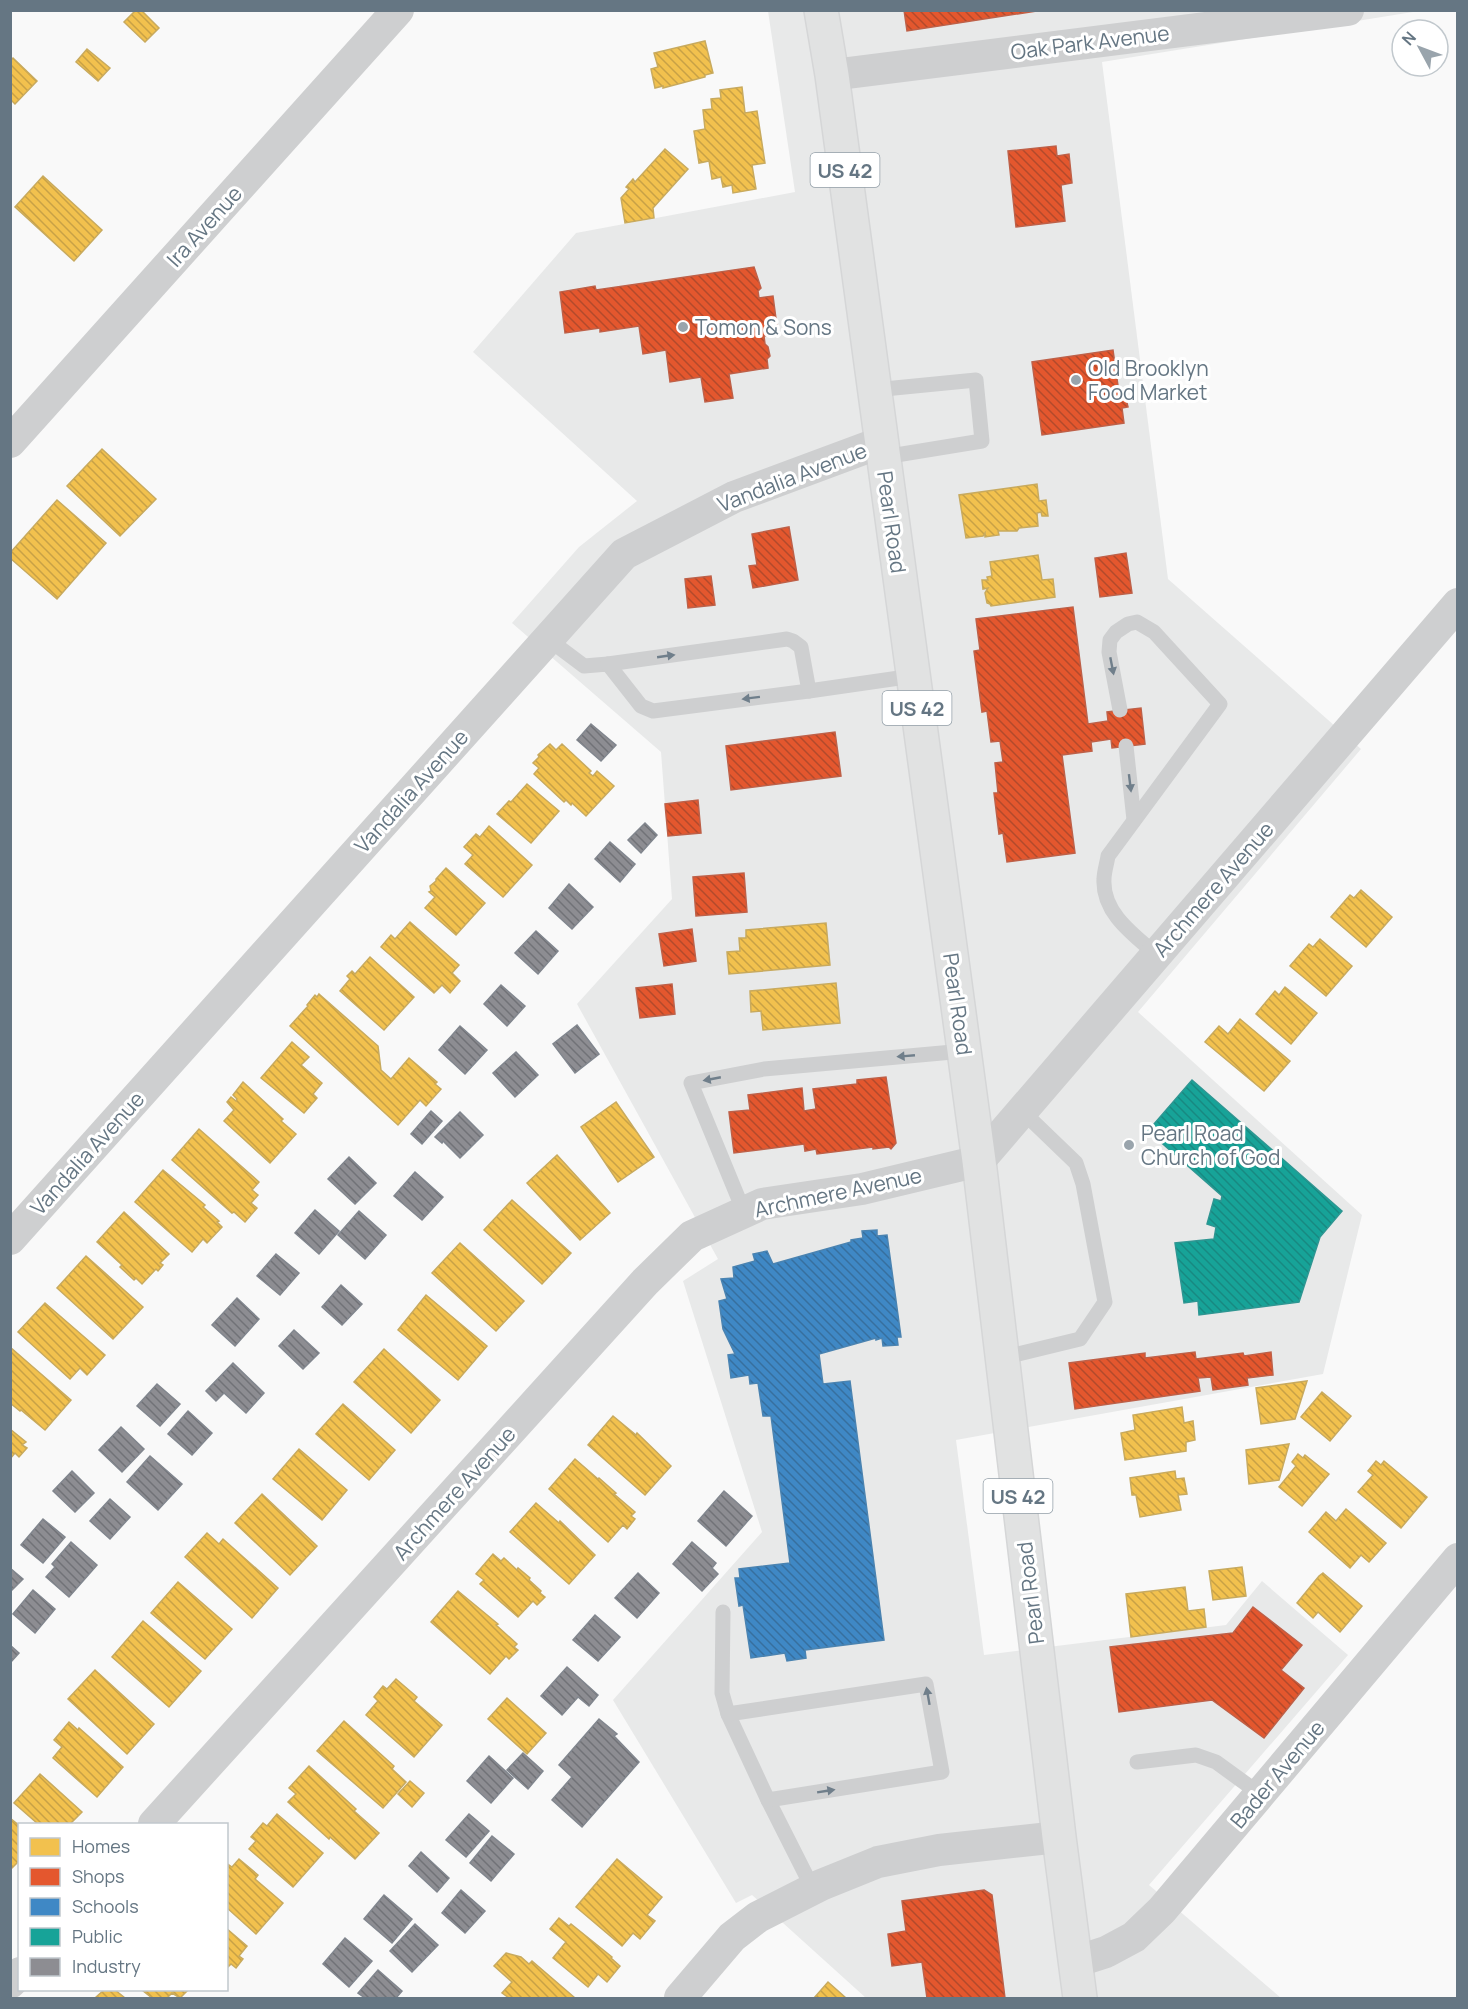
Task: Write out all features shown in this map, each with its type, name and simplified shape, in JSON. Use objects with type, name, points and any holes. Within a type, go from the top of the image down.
[{"type":"main road","name":"Pearl Road","points":[[821,10],[832,75],[979,1161],[1080,1998]]},
{"type":"street","name":"Ira Avenue","points":[[10,442],[398,10]]},
{"type":"street","name":"Oak Park Avenue","points":[[832,75],[1348,10]]},
{"type":"street","name":"Vandalia Avenue","points":[[10,1239],[624,554],[734,497],[883,450]]},
{"type":"street","name":"Archmere Avenue","points":[[155,1823],[645,1282],[692,1236],[762,1204],[862,1189],[979,1161],[1458,604]]},
{"type":"street","name":"Bader Avenue","points":[[1075,1962],[1106,1952],[1134,1937],[1162,1910],[1458,1559]]},
{"type":"street","points":[[680,1998],[732,1937],[758,1917],[813,1889],[878,1862],[939,1850],[1059,1837]]},
{"type":"lane","points":[[874,390],[976,380],[982,441],[883,450]]},
{"type":"lane","points":[[1120,710],[1109,652],[1110,640],[1116,632],[1128,624],[1137,622],[1154,632],[1220,704],[1108,856],[1104,881],[1108,904],[1115,916],[1156,955]]},
{"type":"lane","points":[[548,639],[584,666],[787,639],[801,647],[809,691]]},
{"type":"lane","points":[[608,664],[641,706],[653,711],[913,676]]},
{"type":"lane","points":[[1126,746],[1134,820]]},
{"type":"lane","points":[[744,1212],[691,1083],[764,1070],[964,1051]]},
{"type":"lane","points":[[1002,1358],[1080,1339],[1105,1302],[1083,1184],[1076,1163],[1022,1111]]},
{"type":"lane","points":[[723,1612],[722,1693],[728,1714],[813,1889]]},
{"type":"lane","points":[[728,1714],[926,1684],[942,1772],[768,1800]]},
{"type":"lane","points":[[1137,1762],[1197,1755],[1216,1762],[1260,1794]]},
{"type":"shaded area","points":[[768,11],[1419,11],[1102,62],[1168,579],[1361,749],[1138,1012],[1362,1215],[1323,1374],[956,1440],[984,1655],[1226,1625],[1262,1581],[1348,1655],[1149,1885],[1281,1998],[866,1998],[752,1895],[736,1903],[613,1700],[762,1532],[683,1281],[718,1259],[577,1004],[672,899],[661,752],[512,623],[579,547],[637,501],[473,352],[576,233],[795,192]]},
{"type":"building: Homes","points":[[136,10],[141,10],[159,28],[145,42],[124,22]]},
{"type":"building: Homes","points":[[705,41],[713,73],[663,88],[663,86],[655,88],[651,69],[658,67],[654,53]]},
{"type":"building: Homes","points":[[87,49],[110,68],[98,81],[76,62]]},
{"type":"building: Homes","points":[[13,58],[37,81],[15,104],[10,99],[10,61]]},
{"type":"building: Homes","points":[[742,87],[745,113],[757,111],[765,163],[752,165],[756,189],[733,193],[732,185],[723,187],[721,177],[712,179],[709,161],[699,163],[694,131],[705,129],[703,110],[712,109],[711,99],[721,98],[720,90]]},
{"type":"building: Homes","points":[[665,149],[688,169],[653,208],[654,218],[625,223],[621,198],[629,189],[626,187],[633,179],[635,182]]},
{"type":"building: Homes","points":[[43,176],[102,230],[74,261],[15,207]]},
{"type":"building: Homes","points":[[102,449],[156,499],[120,536],[67,486]]},
{"type":"building: Homes","points":[[1037,484],[1039,501],[1046,500],[1048,516],[1042,516],[1041,512],[1037,513],[1038,526],[1019,528],[1017,531],[998,531],[999,535],[985,537],[985,533],[983,536],[966,538],[959,495]]},
{"type":"building: Homes","points":[[57,500],[106,543],[57,599],[10,558],[10,553]]},
{"type":"building: Homes","points":[[1038,555],[1042,580],[1053,579],[1055,597],[991,606],[987,603],[985,593],[988,588],[983,589],[982,580],[988,580],[987,577],[992,576],[990,562]]},
{"type":"building: Homes","points":[[550,744],[556,750],[562,744],[591,771],[589,773],[593,776],[597,771],[614,786],[586,816],[572,803],[571,805],[566,800],[564,802],[534,774],[539,768],[533,763]]},
{"type":"building: Homes","points":[[527,784],[559,811],[531,843],[497,814]]},
{"type":"building: Homes","points":[[489,826],[532,865],[503,897],[465,864],[473,855],[464,847],[476,834],[480,837]]},
{"type":"building: Homes","points":[[446,868],[485,903],[456,935],[425,908],[435,897],[429,892],[431,891],[430,886]]},
{"type":"building: Homes","points":[[1361,890],[1392,917],[1366,947],[1331,917],[1350,895],[1354,898]]},
{"type":"building: Homes","points":[[410,922],[459,965],[452,973],[460,981],[450,993],[442,985],[434,993],[381,947],[391,935],[395,939]]},
{"type":"building: Homes","points":[[826,923],[830,965],[729,974],[727,952],[740,951],[739,938],[746,938],[746,930]]},
{"type":"building: Homes","points":[[1320,939],[1352,966],[1326,996],[1290,966],[1309,944],[1313,947]]},
{"type":"building: Homes","points":[[370,957],[414,997],[384,1030],[340,991],[350,979],[347,976],[352,971],[355,974]]},
{"type":"building: Homes","points":[[836,983],[840,1023],[763,1030],[761,1011],[751,1012],[750,991]]},
{"type":"building: Homes","points":[[1285,987],[1317,1013],[1291,1044],[1256,1014],[1275,991],[1279,995]]},
{"type":"building: Homes","points":[[319,994],[378,1046],[381,1070],[391,1079],[409,1058],[437,1082],[435,1084],[441,1089],[426,1106],[420,1100],[398,1125],[290,1026],[315,995],[317,997]]},
{"type":"building: Homes","points":[[1240,1019],[1290,1061],[1264,1091],[1205,1042],[1219,1026],[1228,1034]]},
{"type":"building: Homes","points":[[292,1042],[309,1057],[301,1065],[322,1083],[313,1094],[317,1098],[304,1113],[261,1078]]},
{"type":"building: Homes","points":[[243,1082],[296,1134],[270,1163],[224,1121],[234,1110],[227,1102],[231,1097],[236,1101],[233,1095]]},
{"type":"building: Homes","points":[[616,1102],[654,1157],[618,1182],[581,1127]]},
{"type":"building: Homes","points":[[199,1129],[259,1182],[252,1190],[258,1195],[251,1203],[257,1208],[245,1222],[172,1160]]},
{"type":"building: Homes","points":[[557,1155],[610,1213],[580,1240],[527,1183]]},
{"type":"building: Homes","points":[[163,1170],[205,1205],[203,1207],[219,1221],[217,1222],[222,1227],[207,1243],[203,1239],[192,1252],[135,1202]]},
{"type":"building: Homes","points":[[512,1200],[571,1253],[542,1284],[484,1230]]},
{"type":"building: Homes","points":[[124,1212],[169,1254],[160,1263],[163,1265],[158,1271],[156,1269],[142,1284],[120,1267],[122,1265],[97,1242]]},
{"type":"building: Homes","points":[[460,1243],[524,1301],[496,1331],[432,1273]]},
{"type":"building: Homes","points":[[86,1256],[143,1307],[113,1339],[57,1288]]},
{"type":"building: Homes","points":[[426,1295],[487,1346],[458,1380],[398,1330]]},
{"type":"building: Homes","points":[[45,1303],[105,1355],[87,1375],[80,1368],[70,1379],[18,1332]]},
{"type":"building: Homes","points":[[10,1347],[71,1400],[45,1430],[10,1403]]},
{"type":"building: Homes","points":[[384,1349],[440,1400],[411,1433],[354,1382]]},
{"type":"building: Homes","points":[[1307,1381],[1295,1419],[1261,1424],[1256,1388]]},
{"type":"building: Homes","points":[[1322,1392],[1351,1416],[1330,1441],[1301,1417]]},
{"type":"building: Homes","points":[[343,1404],[395,1450],[369,1480],[316,1434]]},
{"type":"building: Homes","points":[[1182,1407],[1184,1423],[1193,1421],[1195,1440],[1186,1442],[1186,1451],[1125,1460],[1121,1433],[1135,1430],[1133,1415]]},
{"type":"building: Homes","points":[[613,1416],[636,1435],[637,1433],[671,1466],[645,1495],[588,1445]]},
{"type":"building: Homes","points":[[10,1429],[26,1442],[22,1445],[27,1448],[19,1457],[15,1453],[10,1459]]},
{"type":"building: Homes","points":[[1289,1444],[1279,1480],[1249,1484],[1246,1450]]},
{"type":"building: Homes","points":[[299,1449],[347,1490],[322,1520],[273,1479]]},
{"type":"building: Homes","points":[[1298,1454],[1303,1458],[1305,1455],[1329,1474],[1302,1506],[1279,1487],[1296,1466],[1292,1462]]},
{"type":"building: Homes","points":[[575,1459],[635,1512],[631,1516],[635,1519],[627,1529],[623,1525],[608,1542],[549,1489]]},
{"type":"building: Homes","points":[[1376,1461],[1381,1465],[1384,1461],[1427,1497],[1401,1528],[1358,1492],[1373,1475],[1368,1471]]},
{"type":"building: Homes","points":[[1175,1471],[1176,1479],[1184,1478],[1187,1494],[1178,1495],[1181,1510],[1140,1517],[1136,1495],[1132,1495],[1130,1478]]},
{"type":"building: Homes","points":[[262,1494],[317,1546],[290,1575],[235,1523]]},
{"type":"building: Homes","points":[[536,1503],[559,1523],[560,1521],[595,1555],[569,1584],[510,1532]]},
{"type":"building: Homes","points":[[1346,1509],[1386,1543],[1369,1562],[1361,1555],[1350,1568],[1309,1532],[1326,1512],[1336,1521]]},
{"type":"building: Homes","points":[[207,1533],[219,1544],[223,1539],[278,1588],[252,1618],[185,1557]]},
{"type":"building: Homes","points":[[493,1554],[501,1561],[504,1558],[517,1570],[518,1568],[530,1578],[529,1580],[545,1597],[537,1605],[533,1601],[518,1617],[480,1584],[484,1580],[476,1574]]},
{"type":"building: Homes","points":[[1242,1567],[1246,1596],[1213,1600],[1209,1571]]},
{"type":"building: Homes","points":[[1323,1573],[1362,1606],[1340,1632],[1318,1612],[1313,1618],[1297,1603]]},
{"type":"building: Homes","points":[[178,1582],[232,1629],[205,1659],[151,1613]]},
{"type":"building: Homes","points":[[1185,1587],[1188,1611],[1204,1609],[1206,1627],[1131,1637],[1126,1594]]},
{"type":"building: Homes","points":[[458,1591],[498,1624],[496,1625],[517,1644],[514,1647],[518,1650],[509,1659],[506,1656],[490,1674],[431,1622]]},
{"type":"building: Homes","points":[[143,1621],[201,1671],[169,1707],[112,1657]]},
{"type":"building: Homes","points":[[95,1670],[154,1724],[127,1754],[68,1699]]},
{"type":"building: Homes","points":[[396,1679],[417,1697],[414,1701],[442,1725],[414,1757],[366,1715],[378,1701],[374,1697],[383,1686],[387,1689]]},
{"type":"building: Homes","points":[[507,1698],[546,1733],[527,1754],[488,1719]]},
{"type":"building: Homes","points":[[344,1721],[394,1766],[392,1769],[406,1782],[383,1808],[317,1751]]},
{"type":"building: Homes","points":[[69,1722],[123,1767],[97,1797],[53,1758],[62,1747],[54,1740]]},
{"type":"building: Homes","points":[[309,1766],[379,1833],[355,1859],[288,1802],[296,1794],[289,1788]]},
{"type":"building: Homes","points":[[40,1774],[82,1812],[71,1823],[37,1823],[14,1803]]},
{"type":"building: Homes","points":[[410,1781],[424,1793],[412,1807],[398,1794]]},
{"type":"building: Homes","points":[[277,1814],[323,1853],[293,1887],[249,1849],[256,1841],[251,1837],[263,1823],[267,1826]]},
{"type":"building: Homes","points":[[10,1818],[18,1824],[18,1862],[10,1870]]},
{"type":"building: Homes","points":[[239,1859],[258,1875],[255,1879],[283,1903],[256,1934],[228,1909],[228,1864],[232,1867]]},
{"type":"building: Homes","points":[[617,1859],[662,1897],[647,1915],[655,1921],[640,1939],[633,1933],[622,1946],[576,1907]]},
{"type":"building: Homes","points":[[559,1918],[569,1926],[571,1924],[620,1966],[607,1982],[598,1974],[588,1987],[553,1958],[566,1942],[550,1929]]},
{"type":"building: Homes","points":[[228,1930],[247,1946],[239,1956],[243,1959],[236,1968],[231,1964],[228,1967]]},
{"type":"building: Homes","points":[[506,1953],[521,1957],[529,1964],[532,1961],[575,1998],[509,1998],[502,1993],[512,1982],[494,1966]]},
{"type":"building: Homes","points":[[828,1982],[846,1998],[814,1998]]},
{"type":"building: Homes","points":[[103,1991],[116,1991],[125,1998],[95,1998]]},
{"type":"building: Homes","points":[[143,1991],[187,1991],[180,1998],[172,1993],[167,1998],[152,1998]]},
{"type":"building: Shops","points":[[904,10],[1043,10],[907,31]]},
{"type":"building: Shops","points":[[1056,146],[1057,156],[1069,154],[1072,183],[1061,185],[1065,221],[1016,227],[1008,151]]},
{"type":"building: Shops","points":[[754,267],[761,288],[758,291],[759,298],[773,296],[778,334],[764,336],[770,356],[767,359],[768,368],[729,374],[733,398],[705,402],[701,377],[670,382],[666,350],[643,354],[639,326],[600,332],[600,328],[565,333],[560,292],[595,286],[596,290]]},
{"type":"building: Shops","name":"Old Brooklyn Food Market","points":[[1113,350],[1120,400],[1126,399],[1128,407],[1122,408],[1124,423],[1042,435],[1032,362]]},
{"type":"building: Shops","points":[[789,527],[798,580],[753,588],[749,566],[757,565],[752,534]]},
{"type":"building: Shops","points":[[1126,553],[1132,593],[1100,597],[1095,558]]},
{"type":"building: Shops","points":[[711,576],[715,605],[688,608],[685,579]]},
{"type":"building: Shops","points":[[1073,607],[1088,724],[1108,721],[1107,712],[1141,708],[1145,744],[1112,748],[1111,739],[1091,742],[1092,751],[1062,755],[1075,853],[1007,862],[1003,833],[999,834],[994,793],[998,793],[995,763],[1003,762],[1000,741],[991,742],[987,711],[982,712],[974,651],[980,650],[976,619]]},
{"type":"building: Shops","points":[[835,732],[841,776],[731,790],[726,746]]},
{"type":"building: Shops","points":[[698,800],[701,833],[668,836],[665,804]]},
{"type":"building: Shops","points":[[744,873],[747,912],[696,916],[693,877]]},
{"type":"building: Shops","points":[[692,929],[696,961],[664,966],[659,934]]},
{"type":"building: Shops","points":[[672,984],[675,1014],[640,1018],[636,988]]},
{"type":"building: Shops","points":[[886,1077],[896,1143],[891,1149],[889,1147],[873,1149],[873,1147],[817,1154],[816,1149],[805,1151],[804,1144],[734,1153],[729,1112],[750,1110],[748,1095],[802,1088],[804,1111],[816,1109],[813,1089],[857,1084],[857,1080]]},
{"type":"building: Shops","points":[[1195,1352],[1196,1359],[1271,1352],[1273,1375],[1247,1378],[1248,1385],[1213,1390],[1211,1377],[1198,1378],[1200,1391],[1075,1409],[1069,1363],[1145,1353],[1145,1358]]},
{"type":"building: Shops","points":[[1253,1607],[1302,1645],[1281,1670],[1304,1688],[1264,1738],[1212,1700],[1119,1712],[1110,1647],[1233,1633]]},
{"type":"building: Shops","points":[[984,1890],[992,1895],[1005,1998],[927,1998],[922,1962],[892,1966],[888,1934],[906,1931],[902,1901]]},
{"type":"building: Schools","points":[[877,1230],[877,1236],[887,1235],[901,1337],[897,1337],[898,1345],[883,1346],[882,1338],[876,1340],[876,1338],[819,1354],[823,1384],[850,1381],[884,1640],[805,1650],[806,1658],[787,1661],[785,1653],[751,1658],[743,1605],[739,1606],[735,1578],[740,1578],[739,1569],[790,1563],[771,1416],[763,1416],[758,1383],[750,1384],[749,1375],[731,1378],[728,1355],[735,1354],[723,1329],[719,1301],[727,1299],[721,1279],[734,1278],[733,1267],[755,1261],[753,1254],[767,1251],[773,1264],[863,1238],[862,1231]]},
{"type":"building: Public","points":[[1192,1080],[1342,1211],[1320,1237],[1299,1302],[1199,1315],[1198,1301],[1184,1303],[1175,1243],[1214,1239],[1216,1227],[1207,1224],[1214,1199],[1221,1201],[1222,1196],[1148,1131]]},
{"type":"building: Industry","points":[[591,724],[616,745],[601,761],[577,740]]},
{"type":"building: Industry","points":[[645,823],[657,835],[641,853],[628,840]]},
{"type":"building: Industry","points":[[610,842],[635,864],[620,882],[595,859]]},
{"type":"building: Industry","points":[[569,884],[593,907],[572,929],[549,908]]},
{"type":"building: Industry","points":[[536,931],[558,951],[538,974],[515,953]]},
{"type":"building: Industry","points":[[501,985],[525,1006],[507,1026],[484,1004]]},
{"type":"building: Industry","points":[[577,1025],[599,1054],[575,1073],[553,1044]]},
{"type":"building: Industry","points":[[460,1026],[487,1050],[465,1074],[439,1050]]},
{"type":"building: Industry","points":[[516,1052],[538,1075],[515,1097],[493,1073]]},
{"type":"building: Industry","points":[[431,1111],[442,1121],[422,1144],[411,1134]]},
{"type":"building: Industry","points":[[460,1112],[483,1135],[460,1158],[443,1141],[442,1143],[435,1137]]},
{"type":"building: Industry","points":[[349,1157],[376,1183],[355,1204],[328,1179]]},
{"type":"building: Industry","points":[[415,1172],[443,1197],[422,1220],[394,1196]]},
{"type":"building: Industry","points":[[315,1210],[339,1231],[319,1254],[295,1233]]},
{"type":"building: Industry","points":[[359,1211],[386,1235],[365,1259],[338,1235]]},
{"type":"building: Industry","points":[[276,1254],[299,1273],[280,1295],[257,1276]]},
{"type":"building: Industry","points":[[341,1285],[362,1304],[342,1325],[322,1307]]},
{"type":"building: Industry","points":[[237,1298],[259,1319],[235,1346],[212,1325]]},
{"type":"building: Industry","points":[[294,1330],[319,1353],[303,1369],[279,1346]]},
{"type":"building: Industry","points":[[233,1363],[264,1393],[246,1413],[224,1393],[216,1401],[206,1391]]},
{"type":"building: Industry","points":[[157,1384],[180,1404],[160,1426],[137,1406]]},
{"type":"building: Industry","points":[[188,1411],[212,1433],[192,1455],[168,1434]]},
{"type":"building: Industry","points":[[121,1427],[144,1449],[122,1472],[99,1450]]},
{"type":"building: Industry","points":[[150,1456],[182,1484],[158,1510],[127,1482]]},
{"type":"building: Industry","points":[[72,1471],[94,1493],[75,1512],[53,1491]]},
{"type":"building: Industry","points":[[724,1491],[752,1516],[726,1546],[698,1521]]},
{"type":"building: Industry","points":[[110,1499],[130,1517],[110,1539],[90,1521]]},
{"type":"building: Industry","points":[[43,1519],[65,1537],[43,1563],[21,1545]]},
{"type":"building: Industry","points":[[71,1542],[97,1565],[69,1597],[46,1577],[55,1567],[52,1564]]},
{"type":"building: Industry","points":[[692,1542],[716,1563],[712,1568],[718,1574],[702,1591],[673,1564]]},
{"type":"building: Industry","points":[[10,1568],[23,1579],[10,1592]]},
{"type":"building: Industry","points":[[638,1573],[659,1593],[637,1618],[615,1598]]},
{"type":"building: Industry","points":[[33,1590],[55,1609],[35,1633],[13,1614]]},
{"type":"building: Industry","points":[[595,1615],[620,1637],[598,1661],[573,1640]]},
{"type":"building: Industry","points":[[10,1645],[19,1653],[10,1663]]},
{"type":"building: Industry","points":[[567,1667],[598,1695],[589,1706],[578,1697],[562,1715],[541,1696]]},
{"type":"building: Industry","points":[[599,1719],[617,1734],[614,1736],[639,1762],[582,1827],[552,1800],[572,1777],[559,1765]]},
{"type":"building: Industry","points":[[523,1753],[543,1771],[528,1789],[507,1770]]},
{"type":"building: Industry","points":[[489,1756],[513,1778],[491,1803],[467,1781]]},
{"type":"building: Industry","points":[[469,1814],[489,1831],[466,1857],[446,1840]]},
{"type":"building: Industry","points":[[492,1836],[514,1854],[491,1881],[470,1863]]},
{"type":"building: Industry","points":[[421,1852],[449,1878],[437,1892],[409,1866]]},
{"type":"building: Industry","points":[[461,1890],[485,1911],[465,1933],[442,1913]]},
{"type":"building: Industry","points":[[384,1895],[412,1919],[392,1943],[364,1919]]},
{"type":"building: Industry","points":[[415,1924],[438,1945],[412,1972],[390,1951]]},
{"type":"building: Industry","points":[[345,1938],[372,1961],[349,1987],[323,1964]]},
{"type":"building: Industry","points":[[378,1970],[402,1991],[396,1998],[365,1998],[358,1993]]},
{"type":"place","name":"Tomon & Sons","points":[[683,327]]},
{"type":"place","name":"Old Brooklyn Food Market","points":[[1076,380]]},
{"type":"place","name":"Pearl Road Church of God","points":[[1129,1145]]}]
